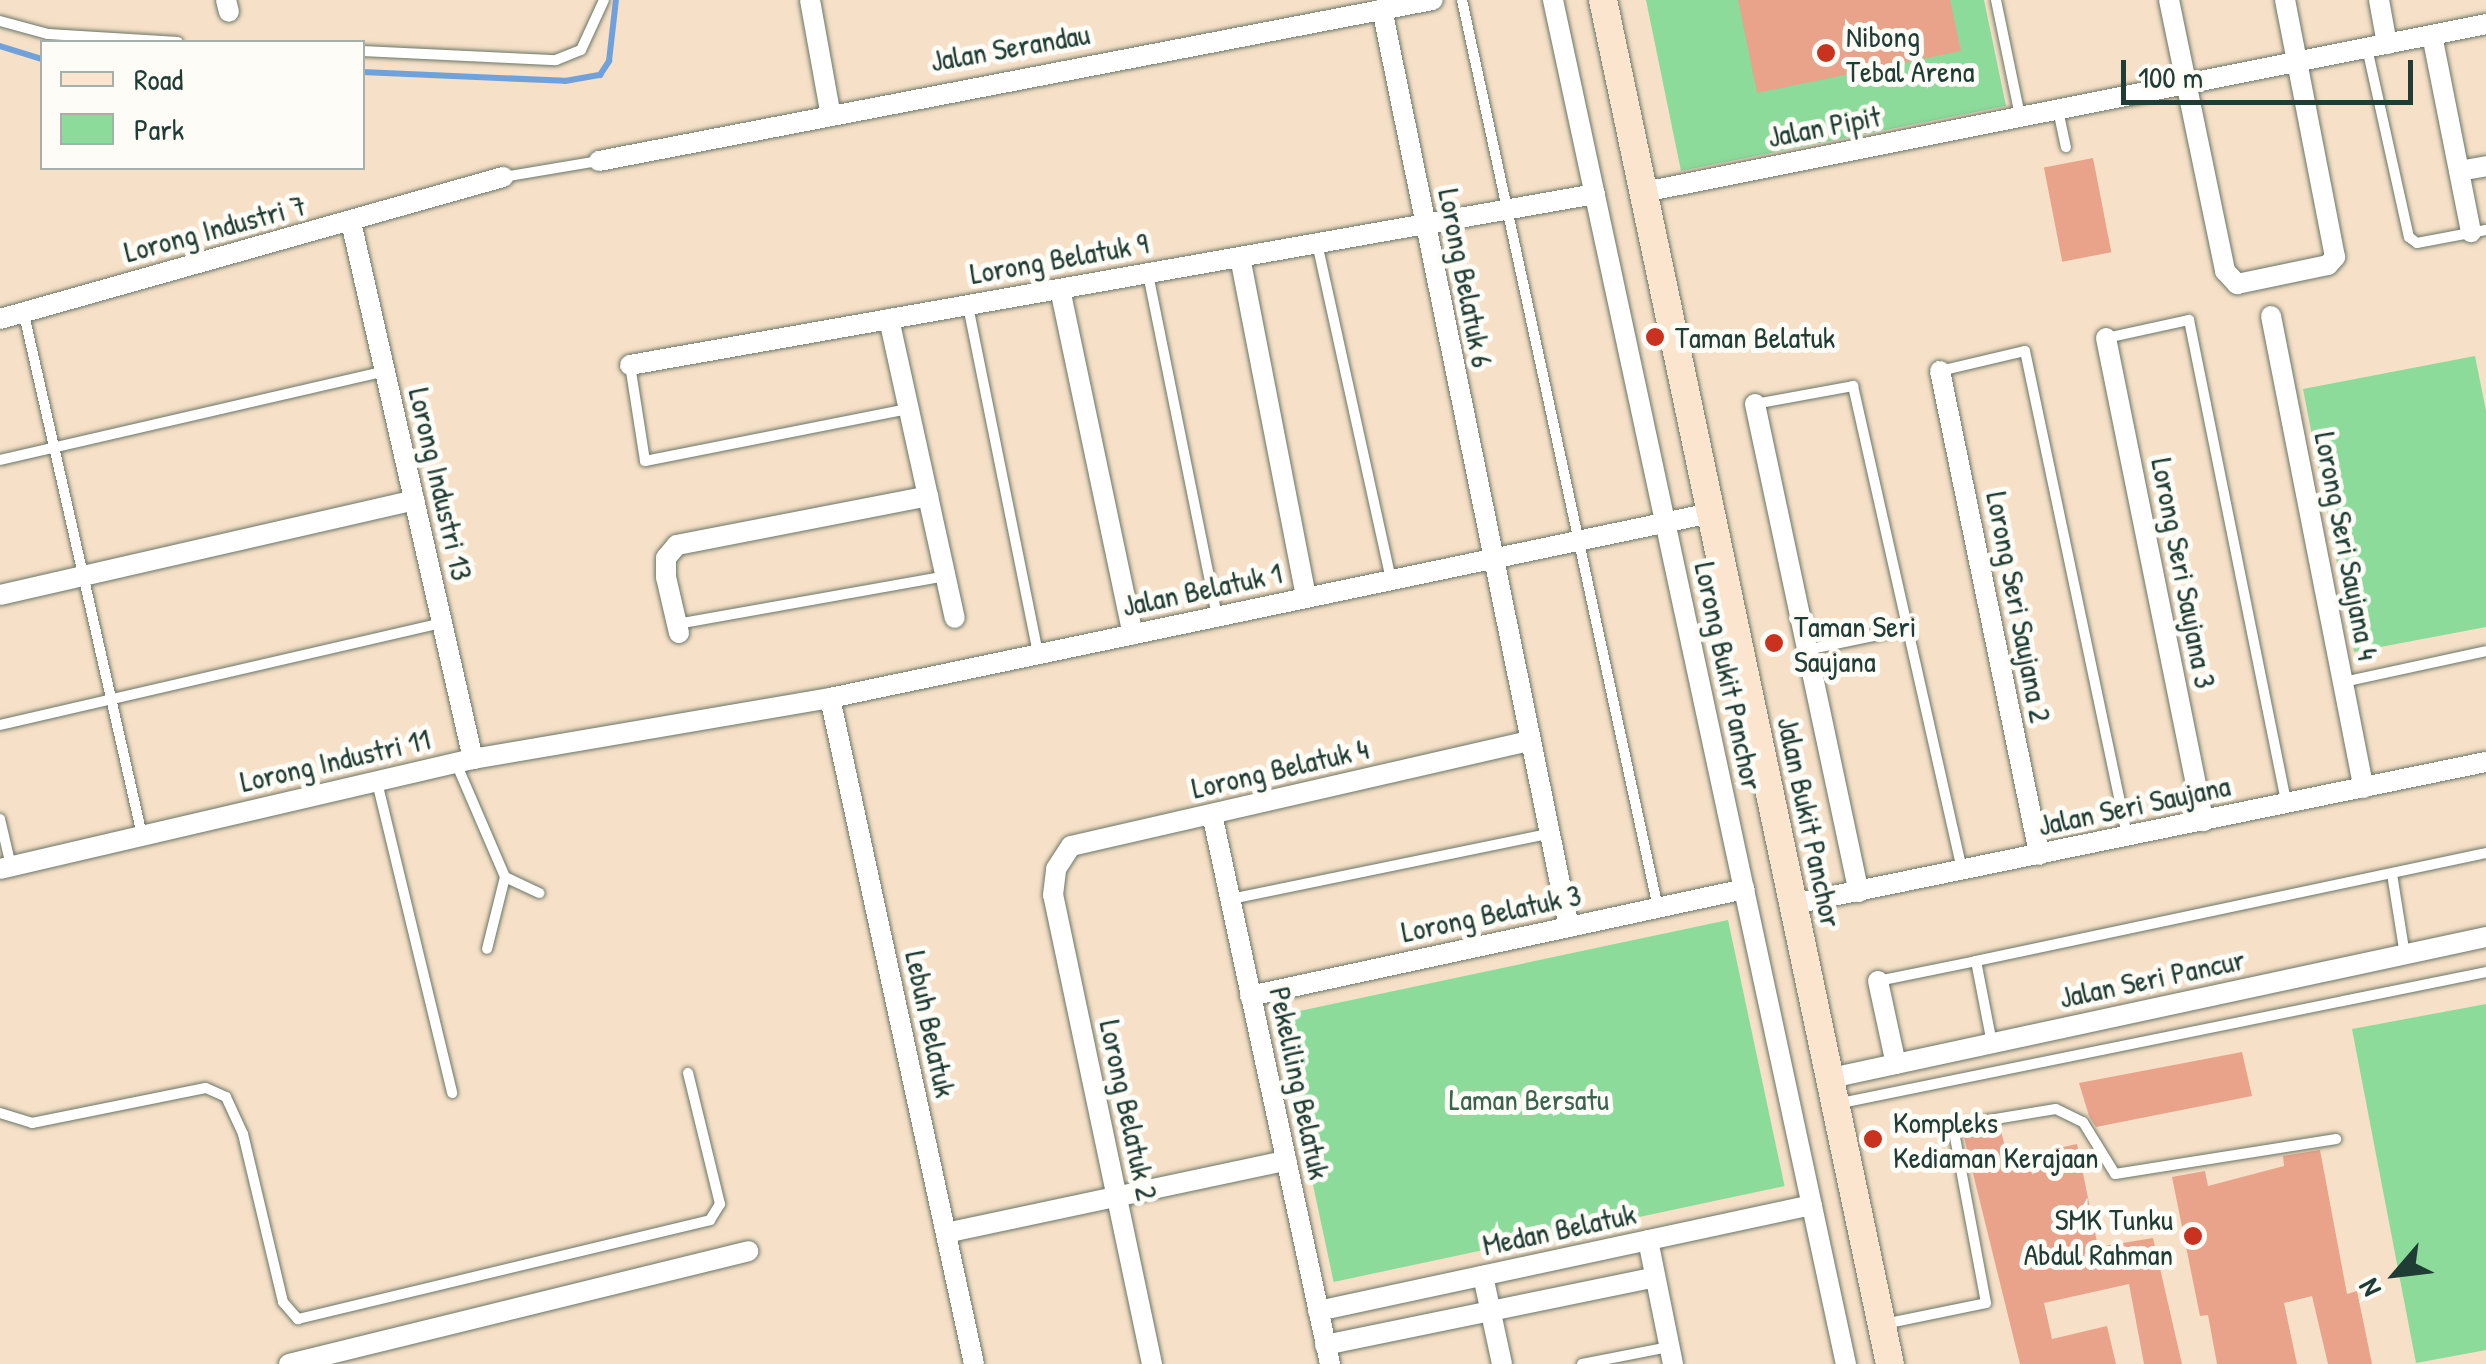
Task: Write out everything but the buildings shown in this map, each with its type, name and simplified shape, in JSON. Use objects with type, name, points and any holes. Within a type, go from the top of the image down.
[{"type":"main road","name":"Jalan Bukit Panchor","points":[[1603,0],[1890,1364]]},
{"type":"street","points":[[810,0],[830,111]]},
{"type":"street","name":"Jalan Serandau","points":[[599,160],[1330,9],[1382,10],[1433,0]]},
{"type":"street","name":"Lorong Bukit Panchor","points":[[1554,0],[1846,1364]]},
{"type":"street","points":[[2168,0],[2225,272],[2238,284],[2328,265],[2336,251],[2285,0]]},
{"type":"street","points":[[2377,46],[2378,0]]},
{"type":"street","name":"Lorong Belatuk 6","points":[[1382,10],[1569,927]]},
{"type":"street","name":"Jalan Pipit","points":[[1644,192],[2486,24]]},
{"type":"street","points":[[2432,34],[2459,171],[2479,231]]},
{"type":"street","points":[[2459,171],[2486,166]]},
{"type":"street","name":"Lorong Industri 7","points":[[0,319],[503,178]]},
{"type":"street","name":"Lorong Belatuk 9","points":[[630,365],[1595,194]]},
{"type":"street","name":"Lorong Industri 13","points":[[351,222],[442,622],[465,761]]},
{"type":"street","points":[[1240,257],[1306,598]]},
{"type":"street","points":[[1060,288],[1133,634]]},
{"type":"street","name":"Lorong Seri Saujana 4","points":[[2271,316],[2364,788]]},
{"type":"street","points":[[889,319],[955,618]]},
{"type":"street","name":"Lorong Seri Saujana 3","points":[[2106,338],[2204,821]]},
{"type":"street","name":"Lorong Seri Saujana 2","points":[[1940,371],[2039,855]]},
{"type":"street","points":[[1755,404],[1859,892]]},
{"type":"street","points":[[678,628],[666,577],[666,558],[677,545],[928,496]]},
{"type":"street","points":[[0,595],[414,500]]},
{"type":"street","name":"Jalan Belatuk 1","points":[[695,722],[830,698],[1712,513]]},
{"type":"street","name":"Lebuh Belatuk","points":[[830,698],[974,1364]]},
{"type":"street","name":"Lorong Industri 11","points":[[5,868],[465,761],[695,722]]},
{"type":"street","name":"Lorong Belatuk 4","points":[[1056,869],[1071,846],[1530,741]]},
{"type":"street","name":"Jalan Seri Saujana","points":[[1794,904],[2486,762]]},
{"type":"street","name":"Pekeliling Belatuk","points":[[1212,814],[1328,1354]]},
{"type":"street","name":"Lorong Belatuk 2","points":[[1056,869],[1053,895],[1152,1364]]},
{"type":"street","name":"Lorong Belatuk 3","points":[[1250,996],[1745,889]]},
{"type":"street","name":"Jalan Seri Pancur","points":[[1833,1091],[1896,1064],[2486,937]]},
{"type":"street","points":[[1878,981],[1896,1064]]},
{"type":"street","points":[[946,1233],[1286,1161]]},
{"type":"street","name":"Medan Belatuk","points":[[1318,1311],[1812,1205]]},
{"type":"street","points":[[1648,1240],[1671,1355]]},
{"type":"street","points":[[288,1364],[748,1251]]},
{"type":"street","points":[[1483,1276],[1502,1364]]},
{"type":"street","points":[[1328,1354],[1491,1311],[1655,1277]]},
{"type":"lane","points":[[365,51],[556,60],[582,50],[604,0]]},
{"type":"lane","points":[[1462,0],[1658,908]]},
{"type":"lane","points":[[1996,0],[2020,117]]},
{"type":"lane","points":[[0,21],[48,34],[146,40]]},
{"type":"lane","points":[[2377,46],[2409,237],[2417,244],[2479,231]]},
{"type":"lane","points":[[2058,110],[2066,148]]},
{"type":"lane","points":[[503,178],[599,160]]},
{"type":"lane","points":[[1317,243],[1391,580]]},
{"type":"lane","points":[[1148,273],[1217,617]]},
{"type":"lane","points":[[968,305],[1038,654]]},
{"type":"lane","points":[[23,310],[142,835]]},
{"type":"lane","points":[[2106,338],[2188,320],[2286,804]]},
{"type":"lane","points":[[1940,371],[2025,351],[2127,837]]},
{"type":"lane","name":"Lorong Belatuk 9","points":[[630,365],[645,461],[909,408]]},
{"type":"lane","points":[[0,460],[385,371]]},
{"type":"lane","points":[[1755,404],[1853,386],[1962,872]]},
{"type":"lane","points":[[678,628],[946,576]]},
{"type":"lane","points":[[0,725],[442,622]]},
{"type":"lane","points":[[1806,650],[1906,629]]},
{"type":"lane","points":[[2343,682],[2486,651]]},
{"type":"lane","points":[[465,761],[505,877],[487,949]]},
{"type":"lane","points":[[377,782],[452,1093]]},
{"type":"lane","points":[[0,820],[5,868]]},
{"type":"lane","points":[[1231,899],[1549,834]]},
{"type":"lane","points":[[1878,981],[2486,854]]},
{"type":"lane","points":[[2392,874],[2405,954]]},
{"type":"lane","points":[[505,877],[540,893]]},
{"type":"lane","points":[[1976,961],[1992,1043]]},
{"type":"lane","points":[[1833,1091],[2486,972]]},
{"type":"lane","points":[[0,1113],[32,1123],[206,1088],[226,1097],[244,1134],[283,1302],[298,1319],[710,1220],[720,1204],[688,1073]]},
{"type":"lane","points":[[1882,1324],[1986,1303],[1953,1126],[2056,1109],[2083,1122],[2115,1174],[2336,1139]]},
{"type":"lane","points":[[1586,1364],[1671,1355]]},
{"type":"green space","name":"Nibong Tebal Arena","points":[[1646,0],[1984,0],[2006,106],[1681,171]]},
{"type":"green space","points":[[2475,356],[2486,411],[2486,627],[2354,652],[2303,389]]},
{"type":"green space","name":"Laman Bersatu","points":[[1728,920],[1785,1186],[1334,1282],[1277,1016]]},
{"type":"green space","points":[[2486,1004],[2486,1350],[2416,1363],[2352,1029]]},
{"type":"waterway","points":[[365,72],[565,81],[600,75],[609,61],[616,0]]},
{"type":"waterway","points":[[0,46],[40,58]]},
{"type":"place","name":"Nibong Tebal Arena","points":[[1826,53]]},
{"type":"place","name":"Taman Belatuk","points":[[1655,337]]},
{"type":"place","name":"Taman Seri Saujana","points":[[1774,643]]},
{"type":"place","name":"Kompleks Kediaman Kerajaan","points":[[1873,1139]]},
{"type":"place","name":"SMK Tunku Abdul Rahman","points":[[2193,1236]]}]
